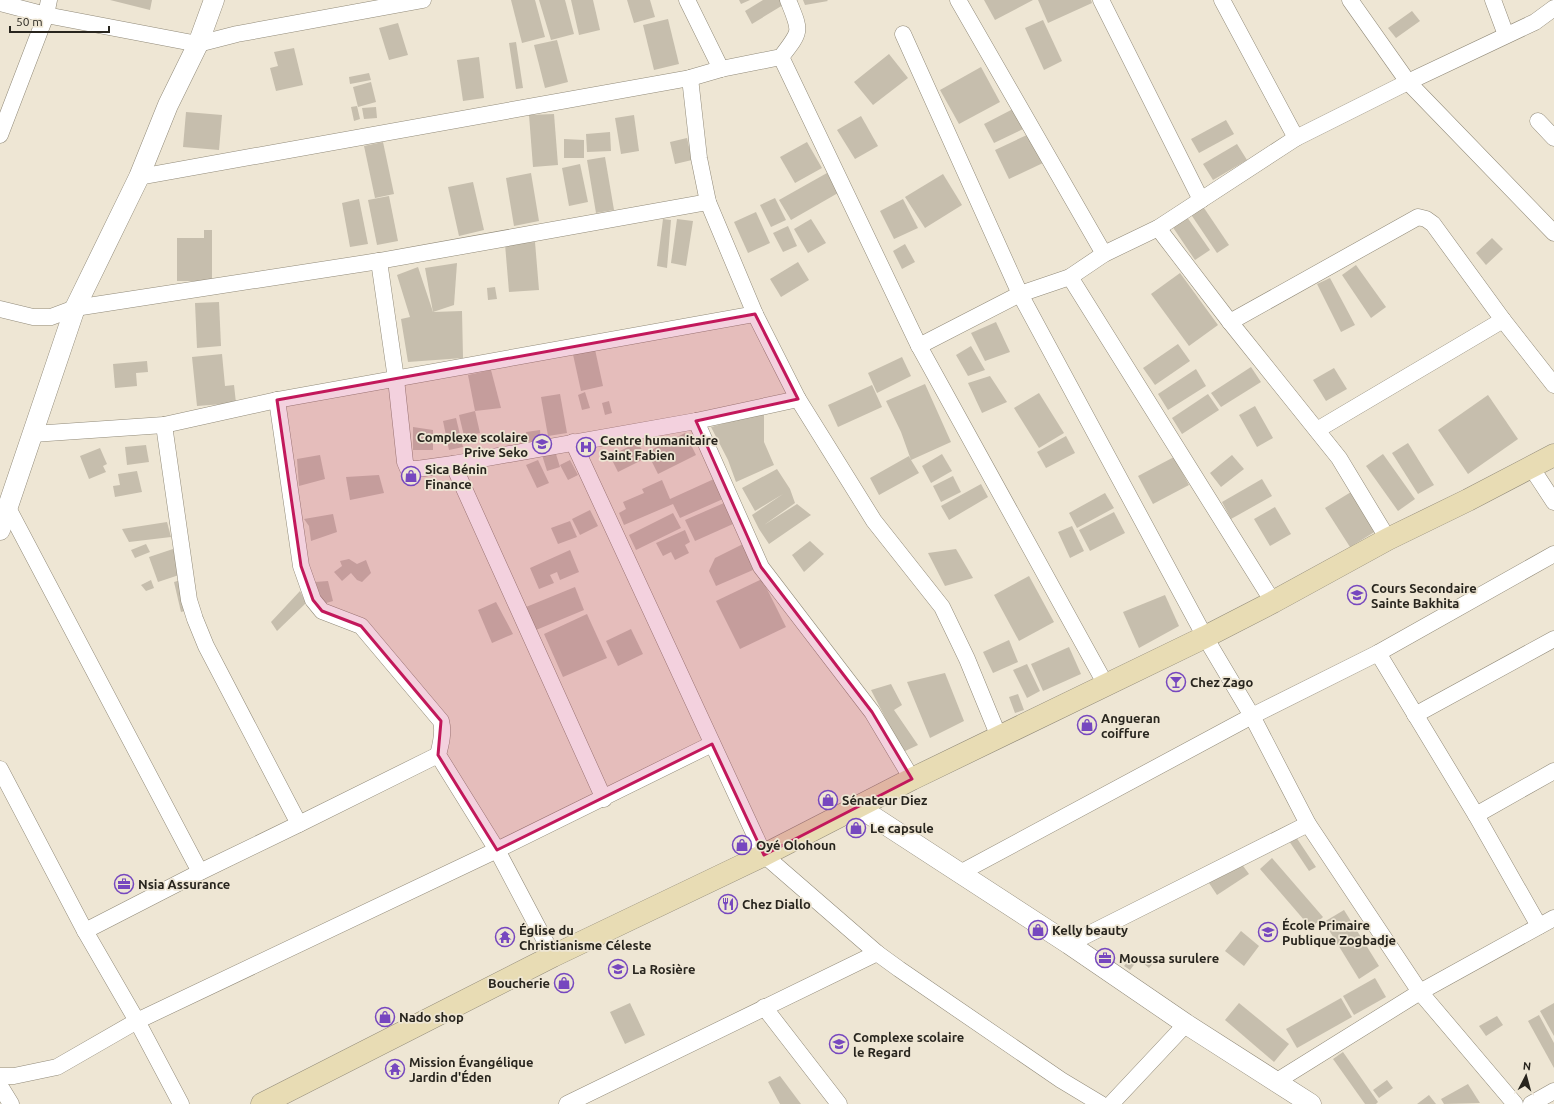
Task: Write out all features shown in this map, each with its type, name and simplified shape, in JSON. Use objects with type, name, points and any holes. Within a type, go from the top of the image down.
[{"type":"main road","points":[[262,1104],[553,956],[764,855],[912,779],[1204,638],[1388,539],[1468,500],[1554,455]]},
{"type":"street","points":[[0,530],[7,496],[33,434],[75,308],[139,177],[168,106],[198,44],[214,0]]},
{"type":"street","points":[[0,3],[48,7],[198,44],[237,34],[423,0]]},
{"type":"street","points":[[687,0],[721,69]]},
{"type":"street","points":[[139,177],[690,78],[721,69],[781,57],[792,43],[799,29],[788,0]]},
{"type":"street","points":[[958,0],[1104,254]]},
{"type":"street","points":[[1101,0],[1201,200]]},
{"type":"street","points":[[1222,0],[1296,138]]},
{"type":"street","points":[[1350,0],[1408,82],[1554,233]]},
{"type":"street","points":[[1493,0],[1506,35]]},
{"type":"street","points":[[1,128],[48,7]]},
{"type":"street","points":[[919,346],[1020,294],[1070,277],[1104,254],[1158,228],[1296,138],[1408,82],[1535,22],[1554,8]]},
{"type":"street","points":[[1535,22],[1554,23]]},
{"type":"street","points":[[903,34],[1020,294],[1204,638],[1252,716],[1308,824],[1420,992],[1515,1104]]},
{"type":"street","points":[[781,57],[919,346],[1106,684]]},
{"type":"street","points":[[690,78],[700,158],[708,202],[755,314],[798,398],[874,521],[942,607],[967,659],[999,737]]},
{"type":"street","points":[[1538,121],[1554,138]]},
{"type":"street","points":[[0,309],[33,318],[51,316],[75,308],[380,261],[708,202]]},
{"type":"street","points":[[1230,322],[1418,217],[1426,219],[1433,224],[1503,320],[1554,385]]},
{"type":"street","points":[[1158,228],[1230,322],[1339,458],[1388,539]]},
{"type":"street","points":[[380,261],[396,379],[405,462],[408,468],[417,469],[453,464],[696,421],[798,398]]},
{"type":"street","points":[[1070,277],[1273,602]]},
{"type":"street","points":[[33,434],[164,425],[277,400],[755,314]]},
{"type":"street","points":[[1317,430],[1503,320]]},
{"type":"street","points":[[277,400],[301,566],[313,600],[322,611],[361,626],[442,721],[442,739],[438,755],[497,850],[553,956]]},
{"type":"street","points":[[696,421],[761,567],[872,712],[912,779]]},
{"type":"street","points":[[164,425],[189,600],[195,618],[206,646],[300,824]]},
{"type":"street","points":[[573,442],[764,855],[877,953],[1061,1080],[1101,1104]]},
{"type":"street","points":[[453,464],[604,798]]},
{"type":"street","points":[[1532,467],[1554,502]]},
{"type":"street","points":[[7,496],[200,872]]},
{"type":"street","points":[[960,873],[1252,716],[1378,653],[1554,554]]},
{"type":"street","points":[[1415,714],[1554,639]]},
{"type":"street","points":[[1378,653],[1476,815],[1539,926]]},
{"type":"street","points":[[0,1076],[14,1076],[57,1067],[137,1021],[497,850],[712,744]]},
{"type":"street","points":[[85,931],[200,872],[438,755]]},
{"type":"street","points":[[0,768],[85,931],[137,1021],[181,1104]]},
{"type":"street","points":[[1476,815],[1554,771]]},
{"type":"street","points":[[858,806],[1069,944],[1186,1024],[1311,1104]]},
{"type":"street","points":[[1069,944],[1308,824]]},
{"type":"street","points":[[1277,1081],[1420,992],[1554,918]]},
{"type":"street","points":[[567,1104],[877,953]]},
{"type":"street","points":[[764,1007],[839,1104]]},
{"type":"street","points":[[1111,1104],[1186,1024]]},
{"type":"street","points":[[0,1086],[10,1104]]},
{"type":"street","points":[[1531,1104],[1554,1091]]},
{"type":"highlighted area","points":[[755,314],[798,399],[696,421],[761,567],[872,712],[912,779],[764,855],[712,744],[497,850],[438,755],[441,721],[361,626],[322,611],[313,600],[301,566],[277,400]]},
{"type":"building","points":[[110,0],[152,0],[150,10]]},
{"type":"building","points":[[511,0],[535,0],[545,37],[522,43]]},
{"type":"building","points":[[539,0],[565,0],[574,34],[551,40]]},
{"type":"building","points":[[571,0],[593,0],[600,30],[579,35]]},
{"type":"building","points":[[627,0],[650,0],[655,17],[634,23]]},
{"type":"building","points":[[739,0],[750,0],[741,4]]},
{"type":"building","points":[[763,0],[780,0],[783,5],[752,24],[745,11]]},
{"type":"building","points":[[803,0],[827,0],[828,1],[805,5]]},
{"type":"building","points":[[984,0],[1033,0],[995,20]]},
{"type":"building","points":[[1038,0],[1091,0],[1092,3],[1048,23]]},
{"type":"building","points":[[1412,11],[1420,21],[1396,38],[1388,28]]},
{"type":"building","points":[[668,19],[679,64],[654,70],[643,25]]},
{"type":"building","points":[[1043,20],[1062,61],[1044,70],[1025,28]]},
{"type":"building","points":[[398,23],[408,55],[389,60],[379,28]]},
{"type":"building","points":[[557,40],[568,82],[545,88],[534,45]]},
{"type":"building","points":[[516,42],[523,88],[516,89],[509,43]]},
{"type":"building","points":[[294,48],[303,85],[276,91],[270,68],[278,66],[274,52]]},
{"type":"building","points":[[889,54],[908,78],[873,105],[854,82]]},
{"type":"building","points":[[479,57],[484,98],[463,101],[457,60]]},
{"type":"building","points":[[981,67],[1000,102],[959,124],[940,90]]},
{"type":"building","points":[[369,73],[371,80],[350,84],[349,77]]},
{"type":"building","points":[[371,82],[376,102],[358,107],[353,87]]},
{"type":"building","points":[[357,106],[360,119],[354,121],[351,107]]},
{"type":"building","points":[[376,107],[377,118],[364,119],[362,108]]},
{"type":"building","points":[[1013,109],[1023,129],[994,143],[984,124]]},
{"type":"building","points":[[186,112],[222,115],[219,150],[183,147]]},
{"type":"building","points":[[554,114],[558,165],[533,167],[529,115]]},
{"type":"building","points":[[634,115],[639,151],[621,154],[615,118]]},
{"type":"building","points":[[861,116],[878,146],[855,159],[837,130]]},
{"type":"building","points":[[1226,120],[1234,134],[1199,153],[1191,139]]},
{"type":"building","points":[[610,132],[611,151],[587,152],[586,134]]},
{"type":"building","points":[[1029,134],[1043,163],[1009,179],[995,150]]},
{"type":"building","points":[[687,138],[692,160],[675,164],[670,142]]},
{"type":"building","points":[[564,139],[584,140],[584,158],[564,158]]},
{"type":"building","points":[[383,142],[394,194],[375,198],[364,146]]},
{"type":"building","points":[[807,142],[822,168],[795,183],[780,157]]},
{"type":"building","points":[[1237,144],[1247,160],[1213,180],[1203,164]]},
{"type":"building","points":[[605,157],[614,210],[596,213],[587,160]]},
{"type":"building","points":[[580,164],[588,202],[569,206],[562,168]]},
{"type":"building","points":[[531,173],[539,221],[514,226],[506,178]]},
{"type":"building","points":[[827,173],[838,193],[791,220],[779,200]]},
{"type":"building","points":[[943,174],[962,205],[925,228],[905,197]]},
{"type":"building","points":[[473,182],[484,230],[459,236],[448,187]]},
{"type":"building","points":[[389,196],[398,241],[377,245],[368,200]]},
{"type":"building","points":[[775,198],[786,220],[771,227],[760,205]]},
{"type":"building","points":[[359,199],[368,244],[350,247],[342,203]]},
{"type":"building","points":[[903,199],[918,228],[894,239],[880,211]]},
{"type":"building","points":[[1202,205],[1229,245],[1217,253],[1190,213]]},
{"type":"building","points":[[756,212],[770,243],[748,253],[734,222]]},
{"type":"building","points":[[1187,217],[1210,250],[1195,260],[1172,226]]},
{"type":"building","points":[[663,219],[671,220],[667,268],[657,266]]},
{"type":"building","points":[[677,219],[693,221],[686,266],[671,263]]},
{"type":"building","points":[[811,219],[826,243],[808,253],[794,229]]},
{"type":"building","points":[[788,226],[797,246],[783,252],[773,233]]},
{"type":"building","points":[[204,230],[212,230],[212,281],[177,281],[177,238],[204,238]]},
{"type":"building","points":[[1492,238],[1503,249],[1486,265],[1476,253]]},
{"type":"building","points":[[535,242],[539,290],[509,292],[505,244]]},
{"type":"building","points":[[905,244],[915,262],[902,269],[893,251]]},
{"type":"building","points":[[798,262],[809,280],[781,297],[770,279]]},
{"type":"building","points":[[457,263],[454,305],[433,312],[425,268]]},
{"type":"building","points":[[1356,265],[1386,307],[1371,318],[1342,275]]},
{"type":"building","points":[[418,267],[433,312],[462,311],[463,358],[408,362],[401,319],[410,317],[397,275]]},
{"type":"building","points":[[1180,273],[1218,325],[1189,346],[1151,294]]},
{"type":"building","points":[[1330,278],[1355,325],[1341,332],[1317,284]]},
{"type":"building","points":[[495,287],[497,299],[488,300],[487,288]]},
{"type":"building","points":[[219,302],[221,346],[197,348],[195,303]]},
{"type":"building","points":[[996,322],[1010,352],[985,361],[971,333]]},
{"type":"building","points":[[1178,344],[1190,361],[1155,385],[1143,368]]},
{"type":"building","points":[[594,345],[603,386],[581,391],[572,350]]},
{"type":"building","points":[[971,346],[985,370],[968,376],[956,355]]},
{"type":"building","points":[[222,354],[225,386],[234,385],[236,403],[197,406],[192,357]]},
{"type":"building","points":[[902,357],[911,376],[877,393],[868,373]]},
{"type":"building","points":[[147,361],[148,372],[136,373],[137,386],[115,388],[113,364]]},
{"type":"building","points":[[1251,367],[1261,382],[1221,407],[1211,393]]},
{"type":"building","points":[[1334,368],[1347,389],[1326,401],[1313,380]]},
{"type":"building","points":[[1196,369],[1206,386],[1168,410],[1158,394]]},
{"type":"building","points":[[491,370],[501,408],[475,411],[468,375]]},
{"type":"building","points":[[990,376],[1007,402],[982,413],[968,383]]},
{"type":"building","points":[[925,384],[951,442],[911,460],[901,432],[886,401]]},
{"type":"building","points":[[872,385],[882,407],[838,427],[828,405]]},
{"type":"building","points":[[585,392],[590,408],[582,410],[578,395]]},
{"type":"building","points":[[1039,393],[1064,433],[1039,448],[1014,408]]},
{"type":"building","points":[[560,394],[567,433],[548,436],[541,397]]},
{"type":"building","points":[[1208,394],[1219,410],[1182,434],[1172,418]]},
{"type":"building","points":[[1488,395],[1518,439],[1468,474],[1438,430]]},
{"type":"building","points":[[609,401],[612,413],[605,415],[602,403]]},
{"type":"building","points":[[1255,406],[1273,438],[1257,447],[1239,415]]},
{"type":"building","points":[[475,411],[480,433],[464,436],[459,415]]},
{"type":"building","points":[[764,413],[764,442],[774,465],[736,482],[728,460],[711,427]]},
{"type":"building","points":[[456,418],[463,447],[449,450],[443,421]]},
{"type":"building","points":[[413,427],[433,430],[433,450],[413,450]]},
{"type":"building","points":[[540,430],[541,440],[527,442],[526,432]]},
{"type":"building","points":[[685,433],[696,455],[658,474],[647,452]]},
{"type":"building","points":[[1066,436],[1075,453],[1046,468],[1037,452]]},
{"type":"building","points":[[638,442],[646,458],[618,472],[610,456]]},
{"type":"building","points":[[1408,443],[1434,485],[1418,494],[1392,453]]},
{"type":"building","points":[[146,445],[149,462],[127,465],[125,447]]},
{"type":"building","points":[[100,448],[107,464],[103,466],[106,472],[89,479],[80,456]]},
{"type":"building","points":[[555,451],[560,467],[547,471],[542,455]]},
{"type":"building","points":[[942,454],[952,471],[931,483],[922,466]]},
{"type":"building","points":[[1383,454],[1415,499],[1398,511],[1366,466]]},
{"type":"building","points":[[320,455],[325,479],[299,486],[297,459]]},
{"type":"building","points":[[1232,455],[1244,469],[1221,487],[1210,473]]},
{"type":"building","points":[[909,456],[919,473],[879,495],[870,478]]},
{"type":"building","points":[[1174,457],[1189,485],[1153,504],[1138,476]]},
{"type":"building","points":[[538,460],[549,483],[537,488],[526,465]]},
{"type":"building","points":[[570,460],[578,475],[568,480],[560,465]]},
{"type":"building","points":[[777,469],[790,489],[795,503],[764,525],[797,504],[811,515],[769,544],[752,515],[783,494],[755,511],[742,488]]},
{"type":"building","points":[[137,471],[142,492],[115,497],[113,486],[120,485],[118,474]]},
{"type":"building","points":[[379,475],[384,493],[350,500],[346,477]]},
{"type":"building","points":[[953,476],[961,492],[941,502],[933,486]]},
{"type":"building","points":[[714,479],[723,499],[680,518],[673,504],[624,525],[619,513],[626,509],[623,502],[644,493],[642,489],[662,480],[670,499]]},
{"type":"building","points":[[1262,479],[1272,496],[1231,519],[1222,502]]},
{"type":"building","points":[[981,484],[988,497],[949,520],[941,506]]},
{"type":"building","points":[[1351,492],[1376,531],[1350,547],[1325,508]]},
{"type":"building","points":[[1105,493],[1114,508],[1077,528],[1069,513]]},
{"type":"building","points":[[724,503],[733,524],[695,541],[685,520]]},
{"type":"building","points":[[1275,507],[1291,534],[1270,546],[1254,519]]},
{"type":"building","points":[[590,510],[598,526],[580,535],[572,519]]},
{"type":"building","points":[[1114,512],[1125,533],[1090,551],[1079,530]]},
{"type":"building","points":[[673,513],[681,528],[636,550],[629,535]]},
{"type":"building","points":[[333,514],[337,532],[311,541],[309,526],[304,519]]},
{"type":"building","points":[[570,521],[577,537],[558,544],[551,528]]},
{"type":"building","points":[[167,522],[171,537],[129,542],[122,529]]},
{"type":"building","points":[[1072,526],[1084,551],[1070,558],[1058,532]]},
{"type":"building","points":[[685,530],[690,542],[685,545],[689,553],[675,560],[671,552],[663,556],[656,543]]},
{"type":"building","points":[[810,541],[824,554],[804,572],[792,555]]},
{"type":"building","points":[[747,542],[753,553],[753,570],[716,586],[709,571],[715,558]]},
{"type":"building","points":[[146,544],[150,552],[135,558],[131,550]]},
{"type":"building","points":[[173,549],[182,574],[158,582],[149,557]]},
{"type":"building","points":[[956,549],[973,578],[945,586],[928,553]]},
{"type":"building","points":[[570,550],[579,572],[560,580],[557,572],[550,575],[554,583],[539,589],[530,568]]},
{"type":"building","points":[[349,559],[357,564],[366,560],[371,573],[362,582],[357,580],[351,573],[342,581],[334,572],[342,566],[340,561]]},
{"type":"building","points":[[1029,576],[1054,622],[1019,641],[994,595]]},
{"type":"building","points":[[762,579],[786,627],[740,649],[716,601]]},
{"type":"building","points":[[151,580],[154,588],[146,591],[141,585]]},
{"type":"building","points":[[181,580],[188,610],[181,612],[174,582]]},
{"type":"building","points":[[328,581],[333,601],[323,604],[315,582]]},
{"type":"building","points":[[575,587],[584,610],[536,630],[526,607]]},
{"type":"building","points":[[300,591],[306,603],[277,631],[271,622]]},
{"type":"building","points":[[1165,595],[1179,626],[1139,648],[1123,612]]},
{"type":"building","points":[[496,602],[513,634],[492,643],[478,610]]},
{"type":"building","points":[[587,614],[607,658],[563,677],[544,634]]},
{"type":"building","points":[[631,629],[643,654],[618,666],[606,641]]},
{"type":"building","points":[[1009,640],[1018,662],[993,673],[983,652]]},
{"type":"building","points":[[1069,647],[1081,674],[1043,691],[1031,664]]},
{"type":"building","points":[[1027,664],[1040,691],[1027,698],[1013,670]]},
{"type":"building","points":[[945,673],[964,721],[930,738],[907,682]]},
{"type":"building","points":[[891,684],[902,705],[894,710],[918,745],[903,752],[871,690]]},
{"type":"building","points":[[1018,694],[1024,710],[1015,713],[1009,697]]},
{"type":"building","points":[[1296,837],[1316,867],[1309,871],[1289,841]]},
{"type":"building","points":[[1272,858],[1323,917],[1311,928],[1260,869]]},
{"type":"building","points":[[1238,859],[1249,874],[1217,895],[1207,880]]},
{"type":"building","points":[[1344,910],[1379,966],[1359,979],[1324,922]]},
{"type":"building","points":[[1241,931],[1259,946],[1244,966],[1225,951]]},
{"type":"building","points":[[1143,954],[1154,962],[1149,968],[1138,959]]},
{"type":"building","points":[[1131,957],[1137,961],[1130,970],[1124,966]]},
{"type":"building","points":[[1375,978],[1386,997],[1354,1015],[1343,996]]},
{"type":"building","points":[[1341,998],[1352,1017],[1297,1048],[1286,1029]]},
{"type":"building","points":[[630,1003],[645,1035],[625,1044],[610,1012]]},
{"type":"building","points":[[1239,1003],[1289,1044],[1274,1062],[1225,1020]]},
{"type":"building","points":[[1554,1003],[1554,1036],[1540,1011]]},
{"type":"building","points":[[1539,1015],[1554,1043],[1554,1068],[1528,1021]]},
{"type":"building","points":[[1497,1016],[1503,1025],[1486,1036],[1479,1026]]},
{"type":"building","points":[[1343,1052],[1378,1102],[1376,1104],[1365,1104],[1333,1059]]},
{"type":"building","points":[[780,1076],[801,1104],[780,1104],[768,1082]]},
{"type":"building","points":[[1387,1080],[1393,1088],[1379,1098],[1373,1090]]},
{"type":"building","points":[[1468,1084],[1480,1103],[1444,1104],[1441,1099]]},
{"type":"building","points":[[1429,1095],[1436,1104],[1417,1104]]},
{"type":"place","name":"Complexe scolaire Prive Seko","points":[[542,444]]},
{"type":"place","name":"Centre humanitaire Saint Fabien","points":[[586,447]]},
{"type":"place","name":"Sica Bénin Finance","points":[[411,476]]},
{"type":"place","name":"Cours Secondaire Sainte Bakhita","points":[[1357,595]]},
{"type":"place","name":"Chez Zago","points":[[1176,682]]},
{"type":"place","name":"Angueran coiffure","points":[[1087,725]]},
{"type":"place","name":"Sénateur Diez","points":[[828,800]]},
{"type":"place","name":"Le capsule","points":[[856,828]]},
{"type":"place","name":"Oyé Olohoun","points":[[742,845]]},
{"type":"place","name":"Nsia Assurance","points":[[124,884]]},
{"type":"place","name":"Chez Diallo","points":[[728,904]]},
{"type":"place","name":"Kelly beauty","points":[[1038,930]]},
{"type":"place","name":"École Primaire Publique Zogbadje","points":[[1268,932]]},
{"type":"place","name":"Église du Christianisme Céleste","points":[[505,937]]},
{"type":"place","name":"Moussa surulere","points":[[1105,958]]},
{"type":"place","name":"La Rosière","points":[[618,969]]},
{"type":"place","name":"Boucherie","points":[[564,983]]},
{"type":"place","name":"Nado shop","points":[[385,1017]]},
{"type":"place","name":"Complexe scolaire le Regard","points":[[839,1044]]},
{"type":"place","name":"Mission Évangélique Jardin d'Éden","points":[[395,1069]]}]
